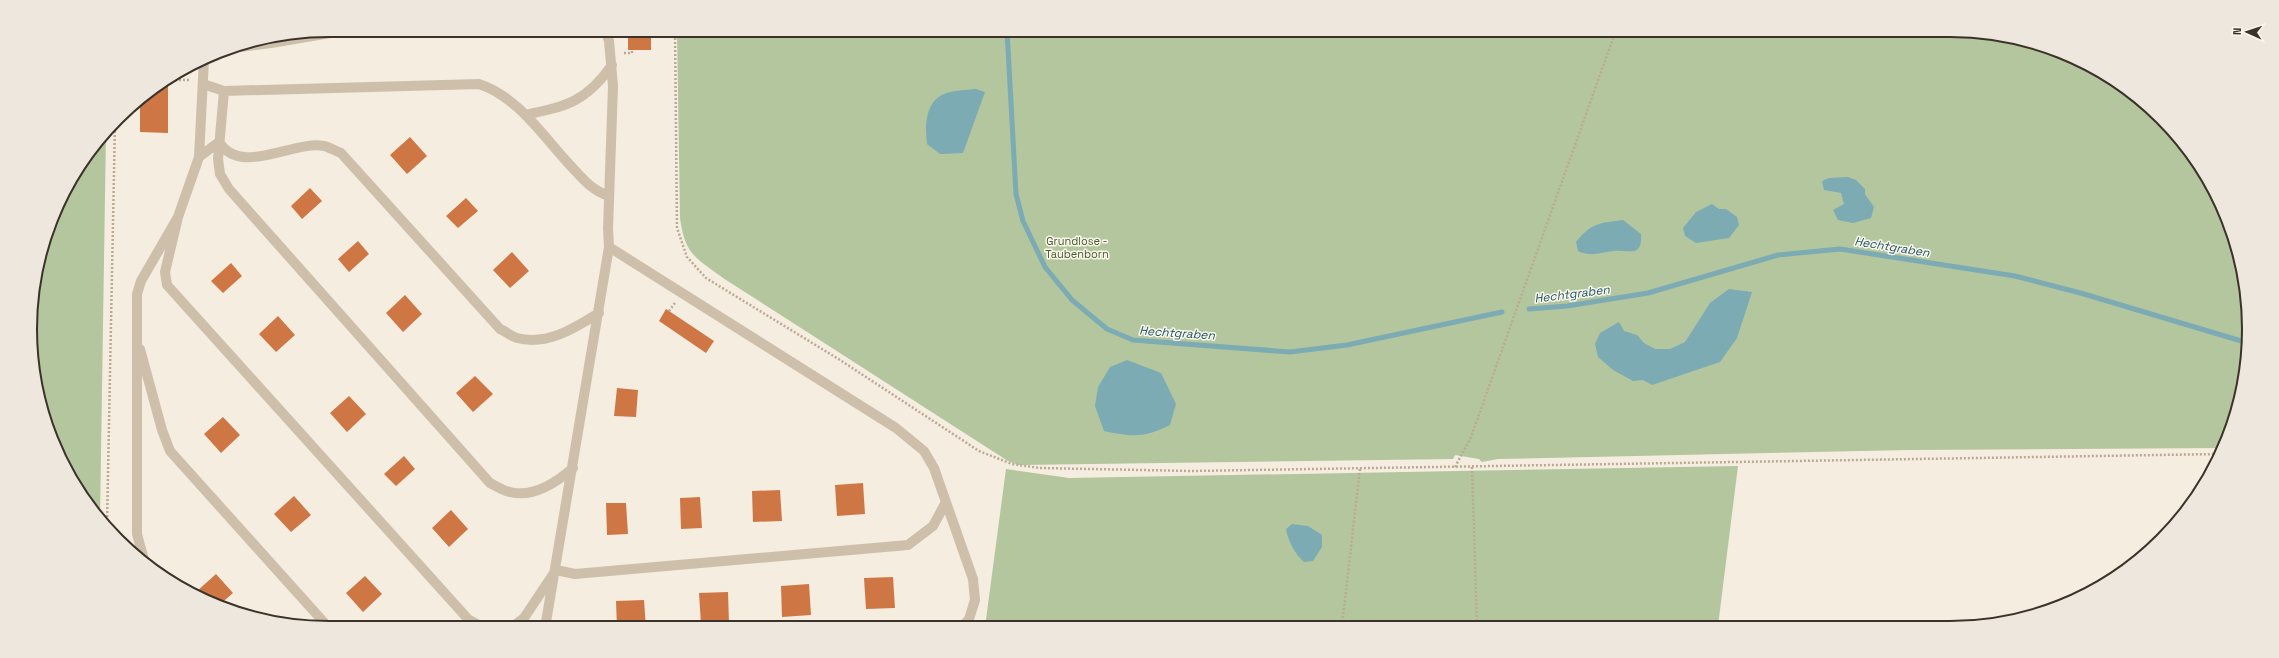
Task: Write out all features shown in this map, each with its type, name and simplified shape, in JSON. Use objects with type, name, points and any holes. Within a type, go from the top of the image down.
[{"type":"lane","points":[[546,621],[609,247],[609,196],[613,86],[612,65],[608,37]]},
{"type":"lane","points":[[276,42],[296,39]]},
{"type":"lane","points":[[204,65],[199,157],[178,217],[164,272],[167,285],[468,619],[472,621]]},
{"type":"lane","points":[[525,115],[571,104],[591,91],[612,65]]},
{"type":"lane","points":[[203,83],[224,91],[479,84],[494,89],[525,115],[590,187],[609,196]]},
{"type":"lane","points":[[224,91],[218,159],[220,174],[229,189],[490,483],[510,492],[524,493],[546,488],[559,480],[573,468]]},
{"type":"lane","points":[[199,157],[219,142]]},
{"type":"lane","points":[[219,142],[224,150],[234,155],[245,156],[261,157],[312,146],[324,146],[341,153],[500,329],[516,338],[530,339],[560,336],[598,313]]},
{"type":"lane","points":[[142,554],[137,534],[137,294],[141,281],[178,217]]},
{"type":"lane","points":[[609,247],[896,428],[924,451],[934,468],[973,579],[975,600],[967,621]]},
{"type":"lane","points":[[137,336],[162,430],[170,451],[322,621]]},
{"type":"lane","points":[[556,570],[574,574],[908,545],[933,526],[946,502]]},
{"type":"lane","points":[[520,621],[524,618],[556,570]]},
{"type":"path","points":[[675,37],[677,228],[687,257],[706,278],[840,360],[978,451],[1012,464],[1040,468],[1092,470],[1360,468],[2214,454]]},
{"type":"path","points":[[1455,467],[1471,437],[1614,37]]},
{"type":"path","points":[[176,80],[203,83]]},
{"type":"path","points":[[107,520],[115,131]]},
{"type":"path","points":[[1472,467],[1477,621]]},
{"type":"path","points":[[1343,621],[1360,468]]},
{"type":"green space","name":"Grundlose - Taubenborn","points":[[677,37],[1950,37],[1988,39],[2044,52],[2096,76],[2128,97],[2143,109],[2170,136],[2182,151],[2203,183],[2212,200],[2227,235],[2232,253],[2240,291],[2242,329],[2240,367],[2227,423],[2217,448],[1909,450],[1498,459],[1482,462],[1479,459],[1455,455],[1453,459],[1019,465],[1008,461],[723,278],[698,260],[688,248],[680,218]]},
{"type":"green space","points":[[106,140],[100,511],[76,475],[52,423],[39,367],[37,329],[39,291],[52,235],[76,183]]},
{"type":"green space","points":[[1738,466],[1719,621],[986,621],[1006,469],[1069,478]]},
{"type":"water","points":[[976,89],[985,92],[963,153],[940,154],[927,144],[926,122],[933,103],[944,94],[955,91]]},
{"type":"water","points":[[1848,177],[1856,180],[1865,189],[1865,194],[1874,207],[1871,218],[1853,223],[1838,220],[1833,210],[1844,204],[1841,193],[1824,190],[1822,181],[1829,178]]},
{"type":"water","points":[[1712,204],[1719,209],[1726,209],[1737,217],[1739,225],[1729,238],[1696,243],[1685,236],[1683,228],[1696,212]]},
{"type":"water","points":[[1623,220],[1641,234],[1641,242],[1637,250],[1591,254],[1578,251],[1576,242],[1591,227],[1602,223]]},
{"type":"water","points":[[1729,289],[1752,292],[1737,338],[1720,362],[1652,385],[1643,380],[1633,381],[1613,370],[1598,357],[1595,344],[1600,333],[1619,322],[1624,331],[1637,335],[1644,343],[1655,349],[1670,349],[1685,342],[1710,303]]},
{"type":"water","points":[[1127,360],[1161,373],[1176,404],[1170,425],[1153,432],[1138,435],[1104,431],[1095,406],[1098,387],[1110,367]]},
{"type":"water","points":[[1292,524],[1308,526],[1322,535],[1322,547],[1313,561],[1304,562],[1292,547],[1286,529]]},
{"type":"building","points":[[628,37],[651,37],[651,50],[628,50]]},
{"type":"building","points":[[168,85],[168,133],[140,132],[140,106]]},
{"type":"building","points":[[410,137],[427,156],[407,174],[390,155]]},
{"type":"building","points":[[310,188],[322,201],[302,219],[291,206]]},
{"type":"building","points":[[466,198],[478,211],[458,228],[446,216]]},
{"type":"building","points":[[358,241],[369,254],[349,272],[338,259]]},
{"type":"building","points":[[512,252],[529,271],[510,288],[493,270]]},
{"type":"building","points":[[231,263],[242,276],[223,293],[211,281]]},
{"type":"building","points":[[405,295],[422,314],[403,332],[386,313]]},
{"type":"building","points":[[666,309],[714,341],[706,353],[659,321]]},
{"type":"building","points":[[278,316],[295,335],[276,352],[259,334]]},
{"type":"building","points":[[475,376],[493,394],[473,412],[456,393]]},
{"type":"building","points":[[617,388],[638,390],[636,417],[614,416]]},
{"type":"building","points":[[349,396],[366,414],[347,432],[330,413]]},
{"type":"building","points":[[223,417],[240,435],[221,453],[204,434]]},
{"type":"building","points":[[404,456],[415,469],[396,486],[384,474]]},
{"type":"building","points":[[863,483],[865,514],[837,516],[835,485]]},
{"type":"building","points":[[780,490],[782,521],[753,522],[752,491]]},
{"type":"building","points":[[294,496],[311,515],[291,532],[274,514]]},
{"type":"building","points":[[700,497],[702,528],[681,529],[680,498]]},
{"type":"building","points":[[606,503],[626,503],[628,534],[607,535]]},
{"type":"building","points":[[451,510],[468,529],[449,547],[432,528]]},
{"type":"building","points":[[216,574],[233,593],[223,601],[198,590]]},
{"type":"building","points":[[365,576],[382,594],[363,612],[346,593]]},
{"type":"building","points":[[893,577],[895,608],[866,609],[864,578]]},
{"type":"building","points":[[809,584],[811,615],[782,617],[781,586]]},
{"type":"building","points":[[728,592],[729,621],[701,621],[699,593]]},
{"type":"building","points":[[644,600],[646,621],[617,621],[616,601]]},
{"type":"waterway","name":"Hechtgraben","points":[[1007,37],[1016,194],[1023,221],[1045,267],[1072,300],[1107,329],[1133,340],[1290,352],[1347,345],[1502,312]]},
{"type":"waterway","name":"Hechtgraben","points":[[1529,309],[1567,306],[1648,293],[1778,255],[1840,249],[2015,276],[2084,294],[2241,341]]}]
